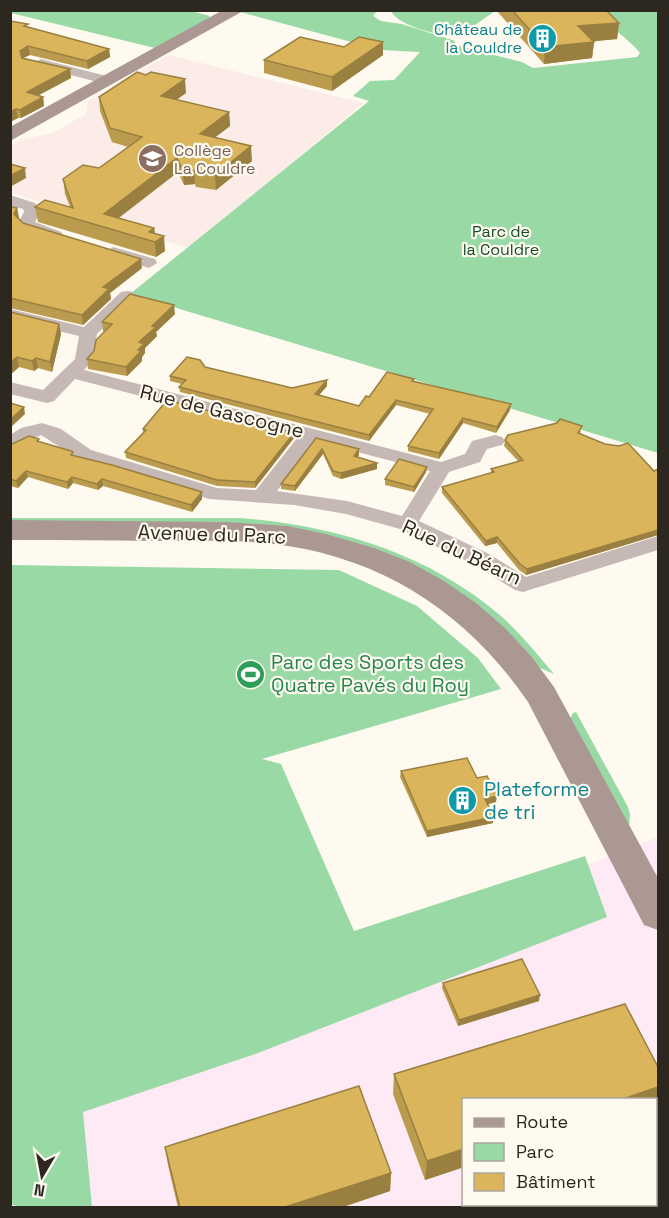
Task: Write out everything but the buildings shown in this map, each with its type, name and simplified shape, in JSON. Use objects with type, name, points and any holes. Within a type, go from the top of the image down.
[{"type":"street","points":[[210,10],[233,13]]},
{"type":"street","points":[[10,135],[233,13]]},
{"type":"street","points":[[29,61],[109,81]]},
{"type":"street","points":[[10,200],[29,206],[32,212],[26,223],[30,227],[75,241]]},
{"type":"street","points":[[97,247],[149,263]]},
{"type":"street","points":[[10,388],[47,397],[84,360],[88,333],[127,296]]},
{"type":"street","points":[[10,314],[88,333]]},
{"type":"street","name":"Rue de Gascogne","points":[[72,373],[442,468]]},
{"type":"street","name":"Rue du Béarn","points":[[10,445],[28,432],[42,429],[54,433],[84,454],[216,494],[294,499],[347,508],[406,524],[428,532],[481,559],[523,585],[658,543]]},
{"type":"street","points":[[262,497],[305,441]]},
{"type":"street","points":[[406,524],[442,468],[472,458],[479,446],[495,441]]},
{"type":"street","name":"Avenue du Parc","points":[[10,530],[214,531],[291,536],[357,553],[421,581],[476,618],[526,670],[658,914]]},
{"type":"shaded area","name":"Collège La Couldre","points":[[169,55],[364,103],[188,248],[11,193],[11,187],[25,178],[11,173],[10,146],[20,140],[52,133],[86,114],[88,101]]},
{"type":"shaded area","points":[[658,837],[658,1207],[11,1208],[11,1091]]},
{"type":"green space","points":[[11,10],[187,10],[210,16],[207,21],[155,48],[11,13]]},
{"type":"green space","name":"Parc de la Couldre","points":[[244,10],[377,11],[373,16],[381,21],[402,24],[455,41],[455,45],[522,62],[533,68],[637,57],[640,53],[596,16],[577,11],[658,11],[658,453],[130,294],[369,101],[353,96],[370,81],[394,80],[420,52],[381,50],[240,12]]},
{"type":"green space","points":[[391,11],[495,11],[467,33],[450,35],[414,27],[396,17]]},
{"type":"green space","points":[[10,518],[239,518],[310,527],[344,535],[411,559],[473,594],[501,616],[554,674],[540,668],[513,638],[346,542],[11,523]]},
{"type":"green space","points":[[11,565],[339,570],[417,606],[478,658],[501,689],[262,759],[281,764],[354,931],[585,856],[607,917],[258,1053],[83,1112],[92,1207],[21,1208],[11,1204]]},
{"type":"green space","points":[[576,712],[628,807],[629,828],[570,719]]},
{"type":"place","name":"Château de la Couldre","points":[[543,38]]},
{"type":"place","name":"Collège La Couldre","points":[[153,159]]},
{"type":"place","name":"Parc des Sports des Quatre Pavés du Roy","points":[[250,674]]},
{"type":"place","name":"Plateforme de tri","points":[[463,800]]}]
